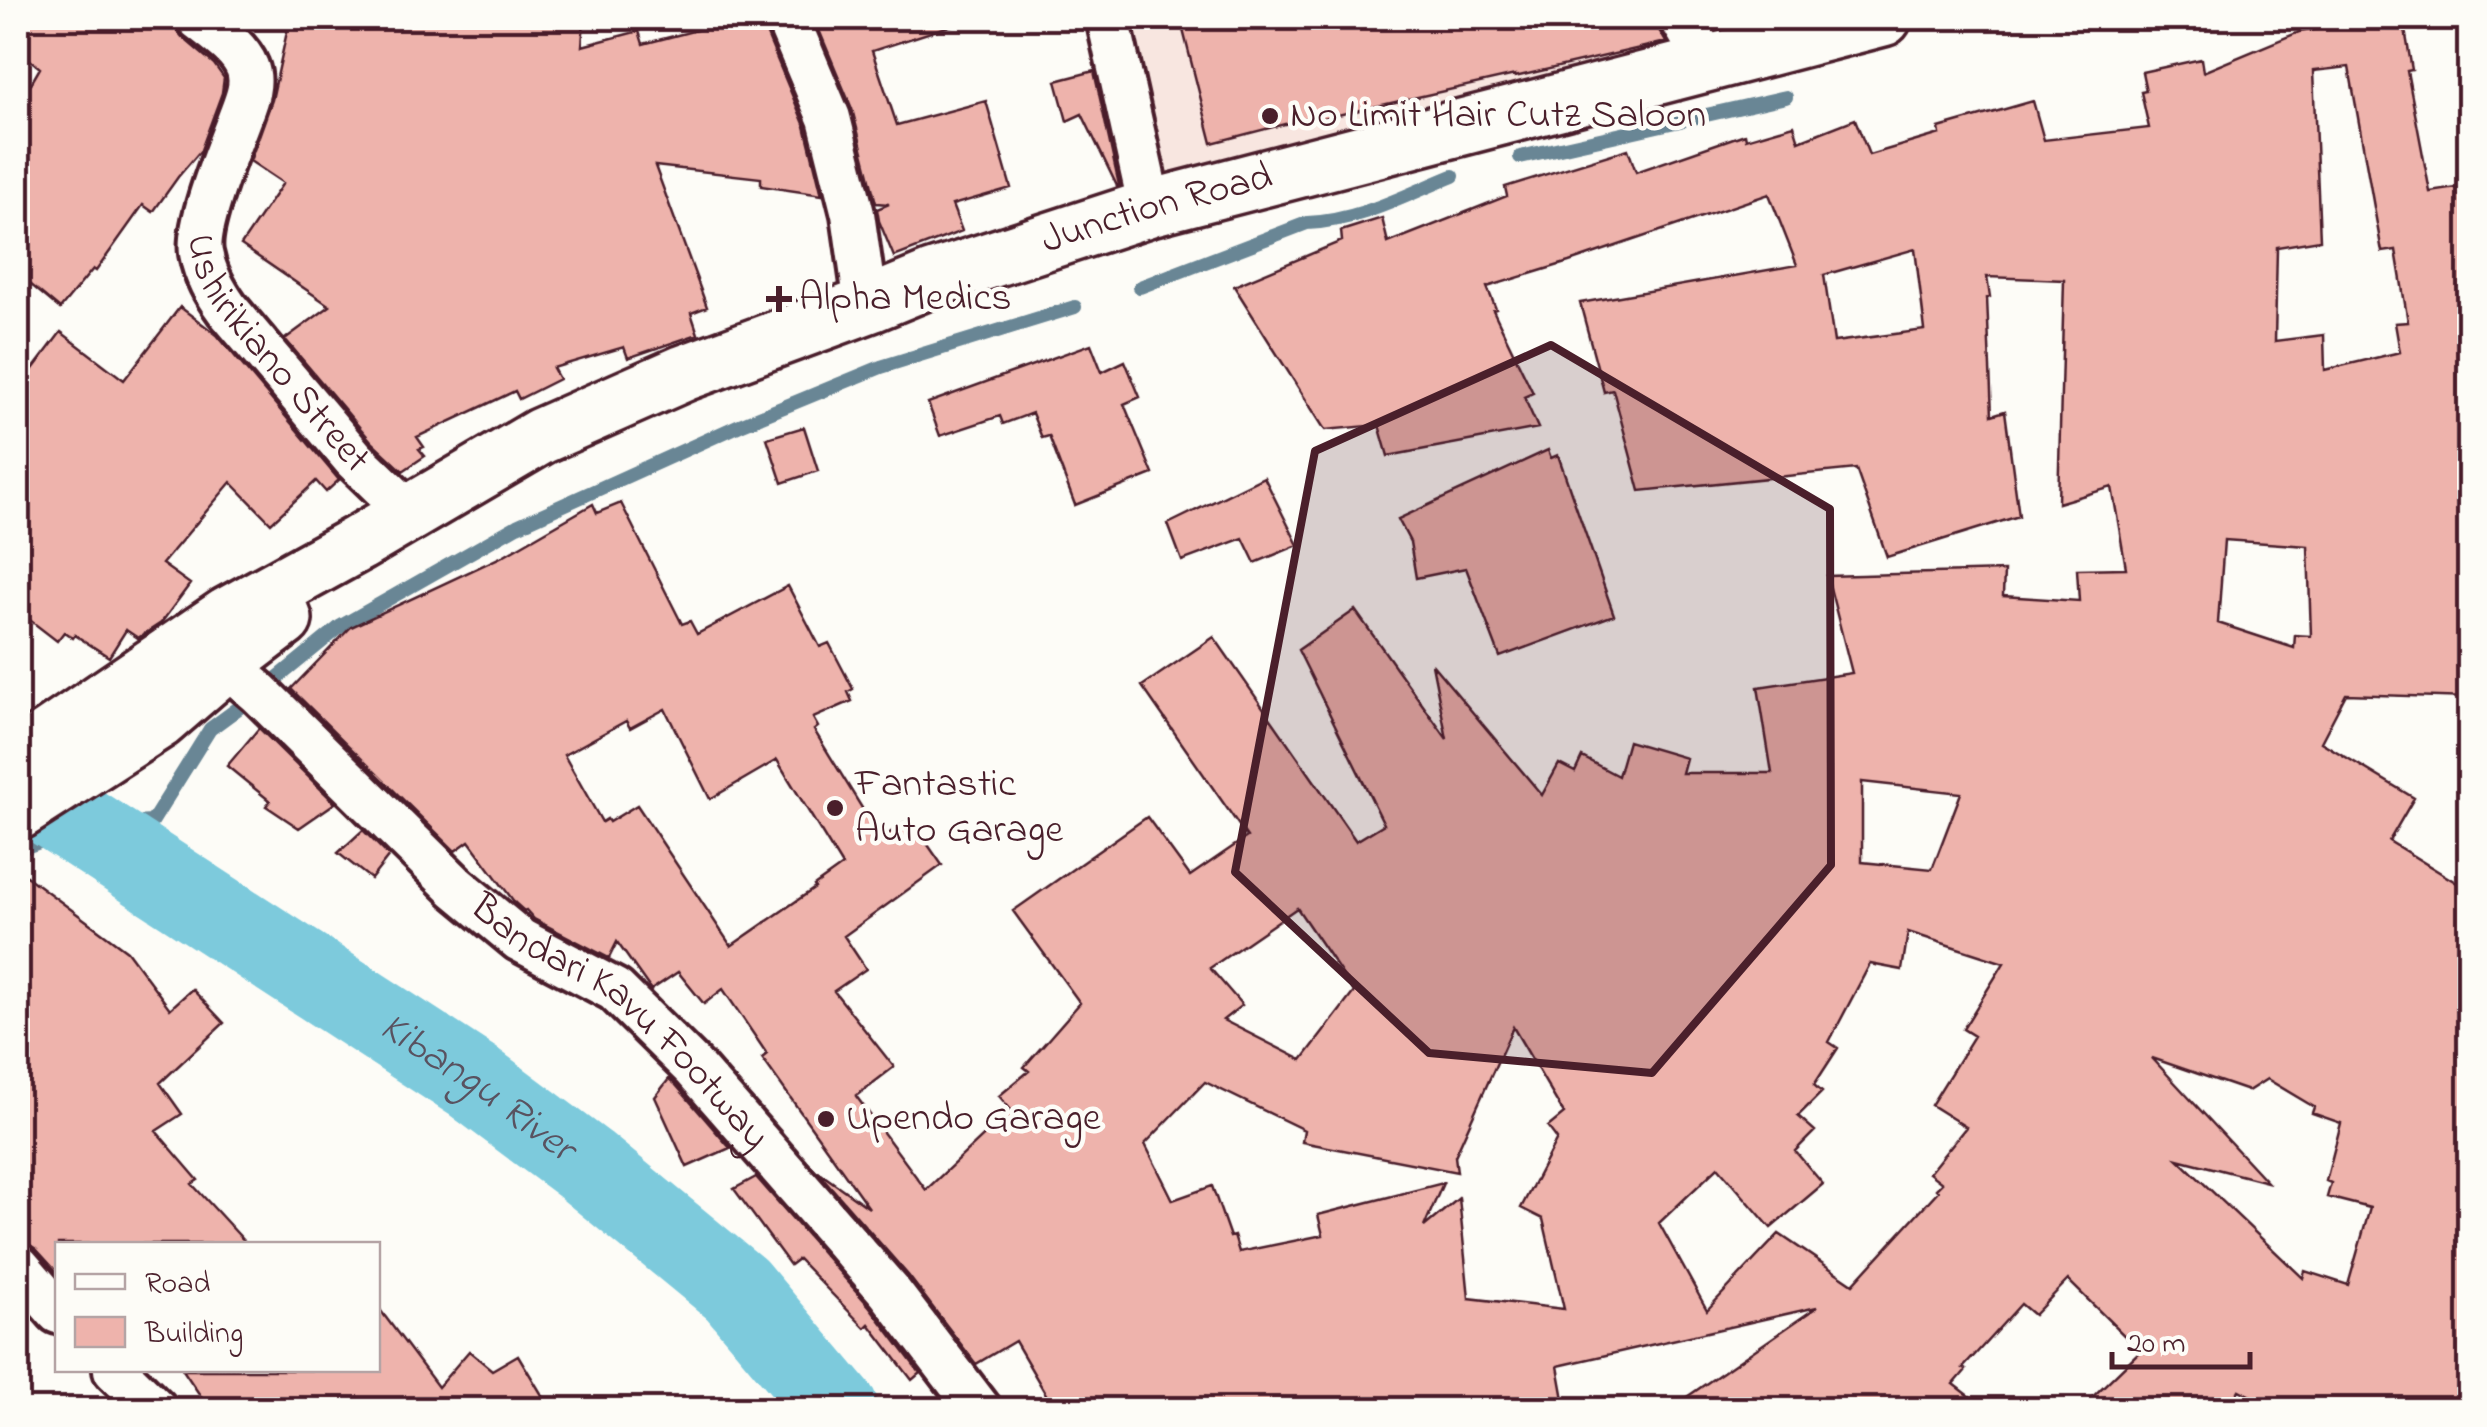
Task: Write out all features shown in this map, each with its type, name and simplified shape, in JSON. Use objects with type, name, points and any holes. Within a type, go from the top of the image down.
[{"type":"main road","name":"Junction Road","points":[[144,702],[228,615],[540,436],[684,373],[932,278],[1694,40],[1882,18]]},
{"type":"main road","name":"Junction Road","points":[[144,702],[224,664],[324,588],[359,542]]},
{"type":"main road","points":[[18,758],[144,702]]},
{"type":"main road","points":[[18,812],[144,702]]},
{"type":"street","name":"Ushirikiano Street","points":[[198,18],[240,55],[250,77],[248,97],[205,220],[200,250],[211,286],[354,459],[410,513]]},
{"type":"street","points":[[788,18],[829,118],[853,214],[864,291],[871,304]]},
{"type":"street","points":[[1108,18],[1150,208]]},
{"type":"street","name":"Bandari Kavu Footway","points":[[224,664],[494,919],[520,940],[615,990],[693,1067],[889,1290],[980,1410]]},
{"type":"street","points":[[18,1266],[55,1309]]},
{"type":"street","points":[[117,1372],[156,1410]]},
{"type":"highlighted area","points":[[1551,345],[1830,509],[1831,865],[1652,1073],[1429,1053],[1235,872],[1315,451]]},
{"type":"shaded area","points":[[1115,18],[1679,18],[1680,23],[1646,67],[1195,182],[1162,175]]},
{"type":"building","points":[[18,18],[173,18],[182,37],[214,64],[224,78],[201,150],[153,212],[143,205],[96,271],[93,269],[60,309],[18,274],[18,106],[40,68],[18,50]]},
{"type":"building","points":[[290,18],[584,20],[582,46],[639,31],[643,44],[743,18],[762,18],[805,126],[822,195],[761,186],[761,178],[655,166],[707,307],[691,313],[698,334],[628,358],[624,347],[553,368],[559,379],[519,399],[515,391],[417,437],[425,456],[403,471],[372,442],[285,339],[330,306],[241,245],[283,183],[250,161],[272,100]]},
{"type":"building","points":[[814,18],[952,18],[953,25],[872,51],[897,125],[986,101],[1011,188],[952,205],[962,231],[894,257],[877,209],[889,204],[876,203],[852,109]]},
{"type":"building","points":[[1180,18],[1656,18],[1666,42],[1320,119],[1319,115],[1212,143]]},
{"type":"building","points":[[2403,18],[2412,70],[2407,71],[2430,192],[2470,186],[2470,698],[2346,694],[2321,742],[2414,798],[2389,841],[2470,891],[2470,1410],[2278,1410],[2239,1390],[2228,1410],[2079,1410],[2140,1351],[2068,1280],[2034,1315],[2021,1304],[1963,1368],[1966,1370],[1954,1384],[1988,1410],[1668,1410],[1817,1307],[1558,1366],[1566,1410],[1055,1410],[1015,1341],[976,1364],[908,1275],[817,1171],[869,1208],[762,1058],[767,1054],[723,989],[704,1004],[678,972],[651,990],[617,942],[609,958],[534,919],[515,903],[469,841],[455,851],[291,689],[351,627],[501,557],[593,504],[597,513],[621,503],[682,624],[690,621],[697,634],[788,586],[820,647],[829,643],[853,689],[848,692],[852,701],[813,718],[818,727],[814,730],[881,839],[910,819],[942,865],[844,936],[866,969],[834,991],[894,1067],[856,1096],[926,1190],[1011,1110],[999,1096],[1029,1071],[1024,1067],[1080,1003],[1013,911],[1147,817],[1190,876],[1247,837],[1142,686],[1214,637],[1356,841],[1384,824],[1298,650],[1355,610],[1447,739],[1432,664],[1542,795],[1559,764],[1575,772],[1582,757],[1618,776],[1628,741],[1686,758],[1682,773],[1772,773],[1758,687],[1852,673],[1827,576],[2004,571],[2003,596],[2079,601],[2077,569],[2126,568],[2112,487],[2058,503],[2064,280],[1987,277],[1992,415],[2005,411],[2019,516],[1887,557],[1856,469],[1640,491],[1613,390],[1604,392],[1580,303],[1797,265],[1769,194],[1487,287],[1496,309],[1493,310],[1533,393],[1524,397],[1538,428],[1388,456],[1379,425],[1325,430],[1234,286],[1342,241],[1341,231],[1382,218],[1388,243],[1507,196],[1505,187],[1628,149],[1636,172],[1745,134],[1746,139],[1794,125],[1799,141],[1855,119],[1869,155],[1940,134],[1939,128],[2033,101],[2044,140],[2149,128],[2141,92],[2146,91],[2142,72],[2201,59],[2203,72],[2299,32]],"holes":[[[2349,67],[2382,252],[2396,250],[2408,322],[2395,323],[2400,352],[2325,370],[2324,335],[2275,341],[2277,247],[2320,240],[2313,71]],[[1915,249],[1925,330],[1834,342],[1824,275]],[[2224,540],[2308,546],[2311,636],[2295,635],[2294,648],[2218,623]],[[665,709],[710,799],[777,760],[842,866],[731,946],[637,805],[609,822],[602,822],[564,755],[626,721],[630,728]],[[1862,782],[1961,793],[1932,869],[1862,862]],[[1297,908],[1354,992],[1302,1060],[1223,1020],[1242,1005],[1210,968]],[[1908,932],[2004,963],[1963,1029],[1974,1036],[1931,1105],[1966,1127],[1929,1173],[1942,1183],[1853,1284],[1779,1234],[1707,1310],[1659,1223],[1718,1167],[1771,1228],[1823,1184],[1795,1151],[1815,1131],[1798,1116],[1822,1092],[1814,1085],[1838,1048],[1829,1042],[1870,964],[1902,970]],[[1513,1027],[1564,1114],[1548,1127],[1557,1139],[1521,1208],[1543,1219],[1564,1309],[1469,1298],[1459,1198],[1424,1227],[1443,1183],[1318,1215],[1323,1235],[1239,1252],[1212,1186],[1173,1200],[1145,1144],[1205,1082],[1304,1130],[1302,1142],[1457,1172],[1455,1156]],[[2152,1058],[2248,1091],[2267,1079],[2314,1107],[2312,1113],[2341,1123],[2326,1181],[2331,1183],[2327,1197],[2370,1208],[2348,1285],[2305,1271],[2303,1278],[2178,1159],[2267,1182]]]},
{"type":"building","points":[[1094,71],[1117,186],[1082,114],[1067,121],[1056,81]]},
{"type":"building","points":[[180,307],[217,335],[339,480],[326,492],[316,481],[271,523],[231,482],[162,564],[190,584],[161,623],[138,638],[126,630],[109,657],[75,635],[73,638],[64,632],[57,641],[18,611],[18,389],[61,332],[124,380]]},
{"type":"building","points":[[1091,344],[1102,372],[1125,361],[1140,397],[1124,404],[1153,474],[1075,505],[1049,436],[1042,438],[1032,413],[1003,424],[1000,416],[940,436],[928,403]]},
{"type":"building","points":[[804,427],[818,471],[782,483],[767,438]]},
{"type":"building","points":[[1548,450],[1551,458],[1558,455],[1614,615],[1500,657],[1466,568],[1416,578],[1410,542],[1398,519]]},
{"type":"building","points":[[1264,477],[1298,545],[1255,563],[1243,538],[1182,561],[1168,524]]},
{"type":"building","points":[[259,728],[335,803],[299,828],[266,806],[270,801],[227,766]]},
{"type":"building","points":[[363,830],[389,856],[371,879],[338,853]]},
{"type":"building","points":[[18,870],[127,951],[170,1009],[192,989],[224,1023],[160,1083],[182,1114],[156,1131],[198,1180],[192,1184],[245,1242],[55,1242],[55,1270],[36,1249],[18,1242]]},
{"type":"building","points":[[669,1079],[730,1148],[687,1167],[655,1097]]},
{"type":"building","points":[[756,1177],[870,1307],[920,1373],[912,1380],[869,1324],[865,1328],[798,1259],[790,1265],[734,1189]]},
{"type":"building","points":[[380,1310],[438,1387],[469,1351],[492,1370],[518,1355],[551,1410],[210,1410],[184,1372],[380,1372]]},
{"type":"waterway","points":[[1520,157],[1786,97]]},
{"type":"waterway","points":[[1140,287],[1307,223],[1364,212],[1453,176]]},
{"type":"waterway","points":[[18,850],[83,826],[152,822],[210,729],[341,626],[517,526],[740,425],[881,367],[1075,307]]},
{"type":"waterway","name":"Kibangu River","points":[[18,785],[474,1082],[585,1165],[736,1289],[838,1410]]},
{"type":"place","name":"No Limit Hair Cutz Saloon","points":[[1270,116]]},
{"type":"place","name":"Alpha Medics","points":[[779,299]]},
{"type":"place","name":"Fantastic Auto Garage","points":[[835,808]]},
{"type":"place","name":"Upendo Garage","points":[[826,1119]]}]
